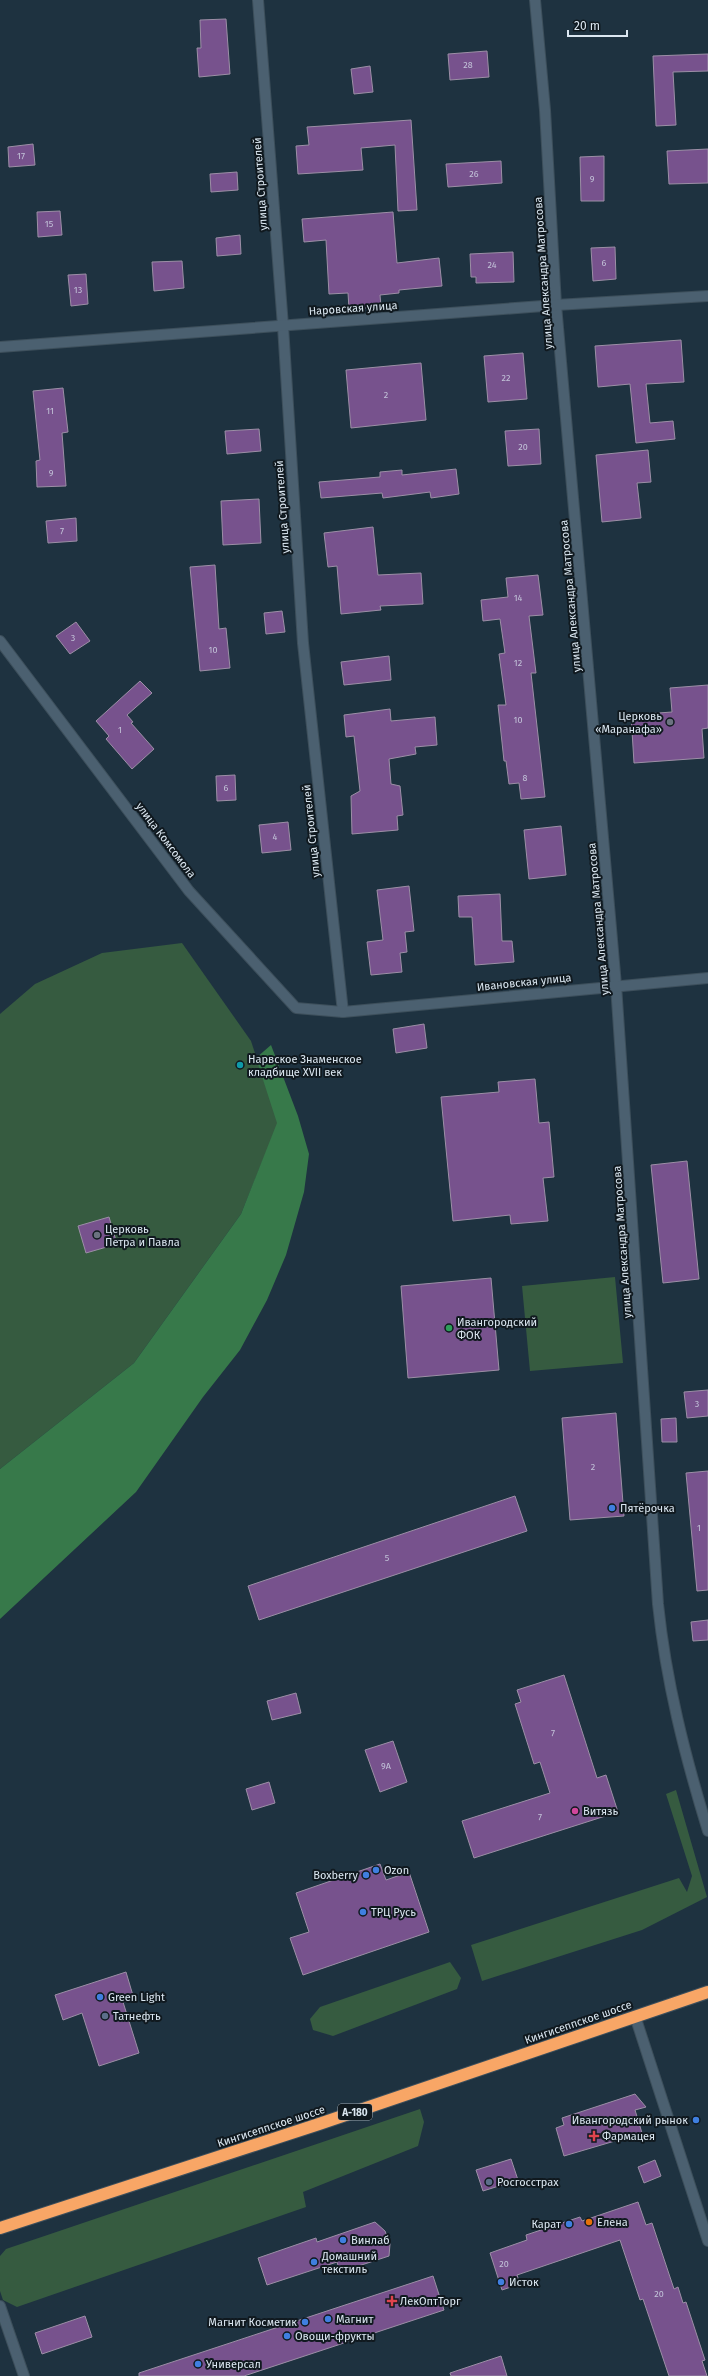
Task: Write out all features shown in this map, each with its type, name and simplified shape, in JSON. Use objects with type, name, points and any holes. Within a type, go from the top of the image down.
[{"type":"highway","name":"Кингисеппское шоссе","points":[[0,2228],[320,2124],[708,1992]]},
{"type":"street","name":"улица Строителей","points":[[258,0],[282,326],[302,643],[343,1012]]},
{"type":"street","name":"улица Александра Матросова","points":[[535,0],[545,110],[556,305],[616,985],[658,1604],[663,1657],[681,1738],[708,1831]]},
{"type":"street","name":"Наровская улица","points":[[0,347],[556,305],[708,296]]},
{"type":"street","name":"улица Комсомола","points":[[0,641],[189,891],[296,1008],[343,1012]]},
{"type":"street","name":"Ивановская улица","points":[[343,1012],[616,985],[708,978]]},
{"type":"street","points":[[635,2016],[708,2241]]},
{"type":"street","points":[[0,2306],[24,2376]]},
{"type":"green space","points":[[182,943],[251,1041],[278,1123],[241,1214],[134,1363],[0,1469],[0,1014],[35,984],[102,953]]},
{"type":"green space","points":[[271,1045],[298,1116],[309,1154],[304,1192],[286,1255],[267,1300],[240,1350],[203,1397],[136,1492],[0,1619],[0,1469],[134,1363],[241,1214],[277,1123],[256,1058]]},
{"type":"green space","points":[[615,1277],[623,1363],[530,1371],[522,1286]]},
{"type":"green space","points":[[676,1790],[707,1897],[642,1930],[482,1981],[471,1945],[679,1878],[687,1892],[692,1876],[666,1794]]},
{"type":"green space","points":[[450,1962],[461,1978],[457,1989],[333,2036],[313,2030],[310,2019],[320,2007]]},
{"type":"green space","points":[[420,2109],[424,2122],[418,2146],[303,2192],[306,2207],[17,2307],[3,2300],[0,2291],[0,2256],[6,2249]]},
{"type":"building","points":[[226,19],[230,74],[199,77],[197,48],[201,48],[200,20]]},
{"type":"building","points":[[487,51],[489,77],[450,80],[448,54]]},
{"type":"building","points":[[708,54],[708,71],[673,72],[676,125],[656,126],[653,56]]},
{"type":"building","points":[[370,66],[373,92],[354,94],[351,69]]},
{"type":"building","points":[[411,120],[417,210],[398,211],[395,145],[361,148],[363,170],[298,174],[296,146],[309,145],[307,127]]},
{"type":"building","points":[[33,144],[35,165],[9,167],[8,147]]},
{"type":"building","points":[[708,149],[708,183],[669,184],[667,151]]},
{"type":"building","points":[[604,156],[604,201],[581,201],[580,157]]},
{"type":"building","points":[[501,161],[502,183],[448,187],[446,164]]},
{"type":"building","points":[[237,172],[238,190],[211,192],[210,174]]},
{"type":"building","points":[[60,211],[62,235],[38,237],[37,212]]},
{"type":"building","points":[[393,212],[397,263],[439,258],[442,286],[399,290],[399,293],[380,295],[381,307],[349,309],[348,293],[329,294],[326,240],[304,242],[302,219]]},
{"type":"building","points":[[240,235],[241,254],[217,256],[216,238]]},
{"type":"building","points":[[615,247],[616,279],[593,281],[591,248]]},
{"type":"building","points":[[513,252],[514,282],[476,283],[476,277],[471,277],[470,254]]},
{"type":"building","points":[[182,261],[184,288],[154,291],[152,262]]},
{"type":"building","points":[[86,274],[88,304],[71,306],[68,275]]},
{"type":"building","points":[[681,340],[684,382],[646,384],[650,423],[673,421],[675,439],[636,443],[630,384],[598,387],[595,346]]},
{"type":"building","points":[[523,353],[527,399],[488,402],[484,356]]},
{"type":"building","points":[[421,363],[426,420],[351,428],[346,370]]},
{"type":"building","points":[[63,388],[68,432],[62,433],[66,486],[37,487],[36,461],[40,460],[33,391]]},
{"type":"building","points":[[259,429],[261,451],[227,454],[225,431]]},
{"type":"building","points":[[539,429],[541,464],[508,466],[505,431]]},
{"type":"building","points":[[648,450],[651,482],[637,483],[641,518],[602,522],[596,455]]},
{"type":"building","points":[[456,469],[459,494],[431,498],[430,492],[383,498],[382,493],[321,498],[319,482],[380,477],[380,472],[402,470],[402,475]]},
{"type":"building","points":[[259,499],[261,543],[223,545],[221,501]]},
{"type":"building","points":[[76,518],[77,541],[48,543],[46,521]]},
{"type":"building","points":[[373,527],[378,575],[421,573],[423,604],[380,606],[381,610],[341,614],[337,566],[328,567],[324,533]]},
{"type":"building","points":[[215,565],[219,629],[226,628],[230,668],[200,671],[190,567]]},
{"type":"building","points":[[538,575],[543,615],[529,616],[536,673],[531,673],[545,797],[521,799],[519,783],[509,784],[506,761],[504,761],[498,705],[506,705],[499,654],[505,653],[500,619],[483,621],[481,600],[508,597],[506,578]]},
{"type":"building","points":[[282,611],[285,632],[266,634],[264,613]]},
{"type":"building","points":[[76,622],[90,641],[70,654],[56,636]]},
{"type":"building","points":[[389,656],[391,680],[344,685],[341,662]]},
{"type":"building","points":[[140,681],[152,693],[127,715],[133,722],[131,723],[154,749],[132,769],[106,739],[109,736],[96,721]]},
{"type":"building","name":"Церковь «Маранафа»","points":[[708,685],[708,728],[702,729],[704,758],[634,763],[631,715],[672,712],[670,688]]},
{"type":"building","points":[[390,709],[391,721],[435,717],[437,745],[415,747],[416,754],[389,759],[391,784],[400,786],[403,815],[397,816],[398,830],[352,834],[351,796],[360,791],[354,736],[346,737],[344,715]]},
{"type":"building","points":[[235,775],[236,800],[217,801],[216,776]]},
{"type":"building","points":[[288,822],[291,850],[262,853],[259,825]]},
{"type":"building","points":[[561,826],[566,875],[529,879],[524,830]]},
{"type":"building","points":[[409,886],[414,931],[405,932],[407,952],[400,953],[402,972],[371,975],[367,942],[383,940],[377,890]]},
{"type":"building","points":[[500,894],[502,941],[512,941],[514,962],[475,965],[472,917],[459,917],[458,896]]},
{"type":"building","points":[[424,1024],[427,1048],[396,1053],[393,1029]]},
{"type":"building","points":[[535,1079],[539,1123],[549,1122],[554,1177],[543,1178],[548,1221],[511,1224],[510,1215],[453,1221],[441,1097],[499,1092],[498,1082]]},
{"type":"building","points":[[687,1161],[699,1279],[663,1283],[651,1165]]},
{"type":"building","name":"Церковь Петра и Павла","points":[[109,1217],[117,1244],[86,1253],[78,1226]]},
{"type":"building","name":"Ивангородский ФОК","points":[[491,1278],[499,1370],[408,1378],[401,1286]]},
{"type":"building","points":[[708,1390],[708,1416],[687,1418],[684,1392]]},
{"type":"building","points":[[616,1413],[624,1516],[570,1520],[562,1418]]},
{"type":"building","points":[[676,1418],[677,1442],[662,1442],[661,1419]]},
{"type":"building","points":[[708,1471],[708,1590],[697,1591],[686,1473]]},
{"type":"building","points":[[515,1496],[527,1531],[259,1620],[248,1586]]},
{"type":"building","points":[[708,1620],[708,1640],[693,1641],[691,1622]]},
{"type":"building","points":[[564,1675],[597,1778],[606,1775],[618,1812],[474,1858],[462,1821],[550,1793],[540,1762],[534,1764],[515,1704],[521,1702],[517,1690]]},
{"type":"building","points":[[296,1693],[301,1713],[272,1720],[267,1701]]},
{"type":"building","points":[[393,1741],[407,1782],[380,1792],[365,1750]]},
{"type":"building","points":[[269,1782],[275,1803],[252,1810],[246,1789]]},
{"type":"building","name":"ТРЦ Русь","points":[[380,1864],[386,1880],[409,1872],[429,1932],[303,1975],[290,1938],[309,1932],[296,1893]]},
{"type":"building","name":"Татнефть","points":[[126,1972],[134,1999],[123,2002],[139,2053],[99,2066],[82,2013],[63,2020],[55,1995]]},
{"type":"building","points":[[635,2094],[646,2107],[635,2110],[642,2133],[564,2156],[556,2128],[564,2125],[562,2118]]},
{"type":"building","points":[[511,2159],[518,2180],[483,2191],[476,2170]]},
{"type":"building","points":[[655,2160],[661,2176],[644,2183],[638,2167]]},
{"type":"building","points":[[638,2202],[646,2225],[652,2223],[674,2289],[678,2287],[683,2303],[686,2302],[705,2360],[702,2361],[707,2376],[669,2376],[643,2299],[640,2300],[620,2240],[517,2275],[520,2284],[502,2290],[490,2253],[527,2240],[526,2235],[580,2217],[582,2221]]},
{"type":"building","points":[[375,2222],[385,2231],[390,2244],[389,2256],[340,2272],[337,2262],[267,2285],[258,2258],[316,2238],[317,2242]]},
{"type":"building","points":[[433,2276],[444,2310],[244,2376],[139,2376],[139,2373]]},
{"type":"building","points":[[85,2316],[92,2337],[42,2354],[35,2333]]},
{"type":"building","points":[[501,2356],[507,2376],[451,2376],[450,2373]]},
{"type":"place","name":"Церковь «Маранафа»","points":[[670,722]]},
{"type":"place","name":"Нарвское Знаменское кладбище XVII век","points":[[240,1065]]},
{"type":"place","name":"Церковь Петра и Павла","points":[[97,1235]]},
{"type":"place","name":"Ивангородский ФОК","points":[[449,1328]]},
{"type":"place","name":"Пятёрочка","points":[[612,1508]]},
{"type":"place","name":"Витязь","points":[[575,1811]]},
{"type":"place","name":"Ozon","points":[[376,1870]]},
{"type":"place","name":"Boxberry","points":[[366,1875]]},
{"type":"place","name":"ТРЦ Русь","points":[[363,1912]]},
{"type":"place","name":"Green Light","points":[[100,1997]]},
{"type":"place","name":"Татнефть","points":[[105,2016]]},
{"type":"place","name":"Ивангородский рынок","points":[[696,2120]]},
{"type":"place","name":"Фармацея","points":[[594,2136]]},
{"type":"place","name":"Росгосстрах","points":[[489,2182]]},
{"type":"place","name":"Елена","points":[[589,2222]]},
{"type":"place","name":"Карат","points":[[569,2224]]},
{"type":"place","name":"Винлаб","points":[[343,2240]]},
{"type":"place","name":"Домашний текстиль","points":[[314,2262]]},
{"type":"place","name":"Исток","points":[[501,2282]]},
{"type":"place","name":"ЛекОптТорг","points":[[392,2301]]},
{"type":"place","name":"Магнит","points":[[328,2319]]},
{"type":"place","name":"Магнит Косметик","points":[[305,2322]]},
{"type":"place","name":"Овощи-фрукты","points":[[287,2336]]},
{"type":"place","name":"Универсал","points":[[198,2364]]}]
